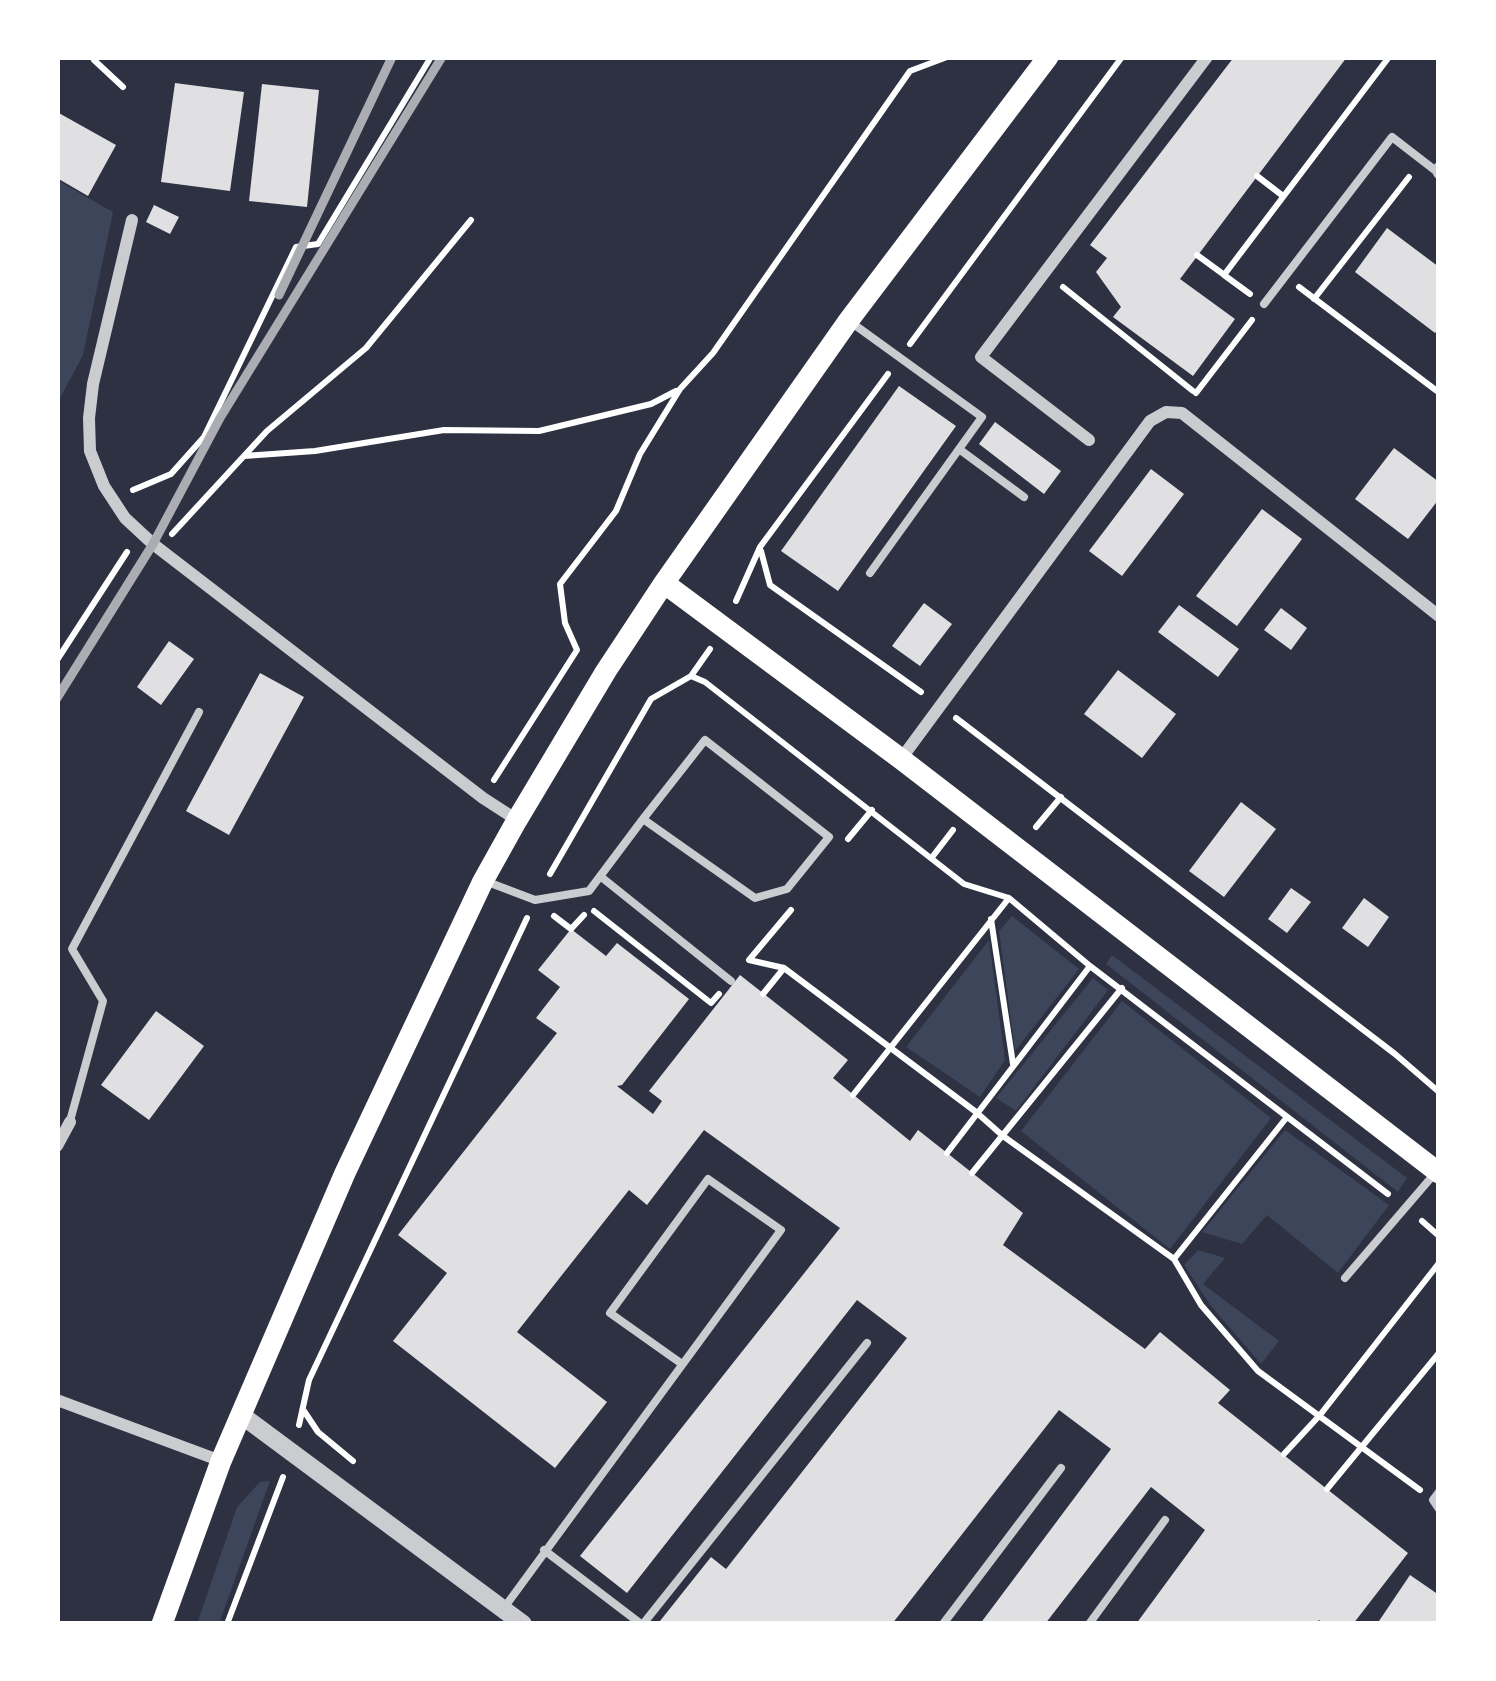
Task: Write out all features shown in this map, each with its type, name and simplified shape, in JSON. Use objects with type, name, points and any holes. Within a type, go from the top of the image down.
[{"type":"main road","points":[[162,1624],[221,1461],[345,1173],[483,881],[517,820],[605,671],[664,583],[849,320],[1048,57]]},
{"type":"main road","points":[[664,583],[1438,1172]]},
{"type":"street","points":[[1089,440],[981,357],[1207,57]]},
{"type":"street","points":[[132,220],[88,418],[90,452],[124,518],[517,820]]},
{"type":"street","points":[[901,759],[1150,422],[1166,412],[1182,413],[1439,616]]},
{"type":"street","points":[[57,1147],[70,1122]]},
{"type":"street","points":[[57,1400],[221,1461]]},
{"type":"street","points":[[241,1414],[523,1624]]},
{"type":"lane","points":[[1264,304],[1392,137],[1438,171]]},
{"type":"lane","points":[[849,320],[982,417],[870,573]]},
{"type":"lane","points":[[959,449],[1024,497]]},
{"type":"lane","points":[[70,1122],[103,1001],[72,949],[199,712]]},
{"type":"lane","points":[[483,881],[536,901],[589,890],[643,819],[705,740],[830,837],[787,890],[755,898],[643,819]]},
{"type":"lane","points":[[600,876],[731,981]]},
{"type":"lane","points":[[1345,1278],[1438,1172]]},
{"type":"lane","points":[[503,1610],[781,1230],[708,1179],[610,1313],[682,1364]]},
{"type":"lane","points":[[544,1550],[642,1624],[867,1343]]},
{"type":"lane","points":[[943,1624],[1061,1468]]},
{"type":"lane","points":[[1089,1624],[1165,1520]]},
{"type":"path","points":[[115,495],[157,482],[204,437],[296,248],[318,244],[431,57]]},
{"type":"path","points":[[483,798],[577,650],[565,623],[560,584],[616,511],[640,454],[680,389],[713,353],[910,71],[947,57]]},
{"type":"path","points":[[1122,57],[760,548],[770,585],[1061,797],[1439,1092]]},
{"type":"path","points":[[1224,275],[1389,57]]},
{"type":"path","points":[[95,61],[123,87]]},
{"type":"path","points":[[1315,299],[1422,160]]},
{"type":"path","points":[[1257,176],[1283,196]]},
{"type":"path","points":[[166,541],[267,431],[366,348],[471,220]]},
{"type":"path","points":[[1182,413],[1264,304],[1197,256]]},
{"type":"path","points":[[1043,271],[1196,393]]},
{"type":"path","points":[[1285,277],[1437,391],[1439,388]]},
{"type":"path","points":[[244,456],[315,451],[444,430],[538,431],[651,404],[680,389]]},
{"type":"path","points":[[57,660],[140,532]]},
{"type":"path","points":[[227,1624],[292,1454],[309,1380],[536,901],[651,699],[691,676],[872,809],[964,884],[1009,898],[1439,1236]]},
{"type":"path","points":[[1018,849],[1061,797]]},
{"type":"path","points":[[845,843],[872,809]]},
{"type":"path","points":[[536,901],[571,929],[591,908],[711,1003],[804,893]]},
{"type":"path","points":[[853,1095],[1009,898]]},
{"type":"path","points":[[992,919],[1013,1065]]},
{"type":"path","points":[[749,960],[784,968],[1003,1136],[1174,1259],[1201,1305],[1258,1371],[1437,1500]]},
{"type":"path","points":[[947,1153],[1090,966]]},
{"type":"path","points":[[764,994],[784,968]]},
{"type":"path","points":[[972,1173],[1122,988]]},
{"type":"path","points":[[1174,1259],[1287,1117]]},
{"type":"path","points":[[1283,1454],[1320,1415],[1439,1263]]},
{"type":"path","points":[[1328,1489],[1439,1353]]},
{"type":"shaded area","points":[[57,180],[113,212],[83,355],[57,404]]},
{"type":"shaded area","points":[[1012,916],[1079,969],[1015,1051],[999,931]]},
{"type":"shaded area","points":[[989,940],[1005,1060],[980,1097],[906,1047]]},
{"type":"shaded area","points":[[1112,955],[1407,1178],[1398,1192],[1106,964]]},
{"type":"shaded area","points":[[1093,978],[1108,990],[1016,1111],[996,1098]]},
{"type":"shaded area","points":[[1122,1001],[1271,1118],[1170,1249],[1021,1131]]},
{"type":"shaded area","points":[[1285,1130],[1389,1205],[1338,1273],[1267,1215],[1242,1244],[1202,1232]]},
{"type":"shaded area","points":[[1198,1250],[1225,1258],[1203,1284],[1279,1341],[1261,1364],[1211,1306],[1184,1265]]},
{"type":"shaded area","points":[[270,1481],[219,1624],[197,1624],[237,1507],[260,1482]]},
{"type":"building","points":[[1234,57],[1347,57],[1180,279],[1235,319],[1193,376],[1113,317],[1121,307],[1096,272],[1107,258],[1090,245]]},
{"type":"building","points":[[175,83],[244,92],[230,191],[161,182]]},
{"type":"building","points":[[262,84],[319,90],[307,207],[249,201]]},
{"type":"building","points":[[57,112],[116,145],[88,196],[57,178]]},
{"type":"building","points":[[154,205],[179,217],[170,234],[146,222]]},
{"type":"building","points":[[1387,228],[1439,267],[1439,328],[1435,333],[1355,272]]},
{"type":"building","points":[[899,386],[956,426],[838,591],[781,551]]},
{"type":"building","points":[[995,422],[1061,471],[1044,494],[979,444]]},
{"type":"building","points":[[1394,448],[1439,482],[1439,499],[1408,539],[1355,499]]},
{"type":"building","points":[[1151,469],[1184,494],[1122,576],[1089,551]]},
{"type":"building","points":[[1262,509],[1302,539],[1237,626],[1196,596]]},
{"type":"building","points":[[924,603],[952,624],[920,666],[892,646]]},
{"type":"building","points":[[1179,605],[1239,649],[1218,677],[1158,632]]},
{"type":"building","points":[[1281,608],[1307,628],[1291,650],[1264,630]]},
{"type":"building","points":[[169,641],[194,659],[161,705],[137,687]]},
{"type":"building","points":[[1118,670],[1176,714],[1142,758],[1084,714]]},
{"type":"building","points":[[260,673],[304,697],[229,835],[186,811]]},
{"type":"building","points":[[1241,802],[1276,829],[1224,897],[1189,871]]},
{"type":"building","points":[[1291,888],[1311,902],[1287,933],[1268,919]]},
{"type":"building","points":[[1364,898],[1389,917],[1368,947],[1342,928]]},
{"type":"building","points":[[571,929],[606,956],[617,943],[689,999],[617,1086],[653,1114],[662,1101],[649,1091],[740,975],[848,1060],[833,1078],[910,1141],[918,1130],[1023,1213],[1003,1245],[1145,1349],[1160,1332],[1230,1390],[1218,1403],[1408,1553],[1353,1624],[1319,1620],[1316,1624],[1136,1624],[1205,1530],[1151,1487],[1045,1624],[980,1624],[1111,1449],[1059,1410],[892,1624],[664,1624],[660,1621],[711,1557],[726,1569],[907,1338],[857,1300],[627,1593],[580,1556],[840,1228],[704,1130],[647,1205],[629,1190],[517,1332],[607,1402],[555,1468],[393,1341],[447,1273],[398,1235],[557,1033],[536,1018],[560,987],[538,970]]},
{"type":"building","points":[[156,1011],[204,1046],[149,1120],[101,1085]]},
{"type":"building","points":[[1410,1575],[1439,1595],[1439,1620],[1436,1624],[1377,1624]]},
{"type":"railway","points":[[279,295],[392,57]]},
{"type":"railway","points":[[57,698],[153,544],[220,418],[442,57]]}]
